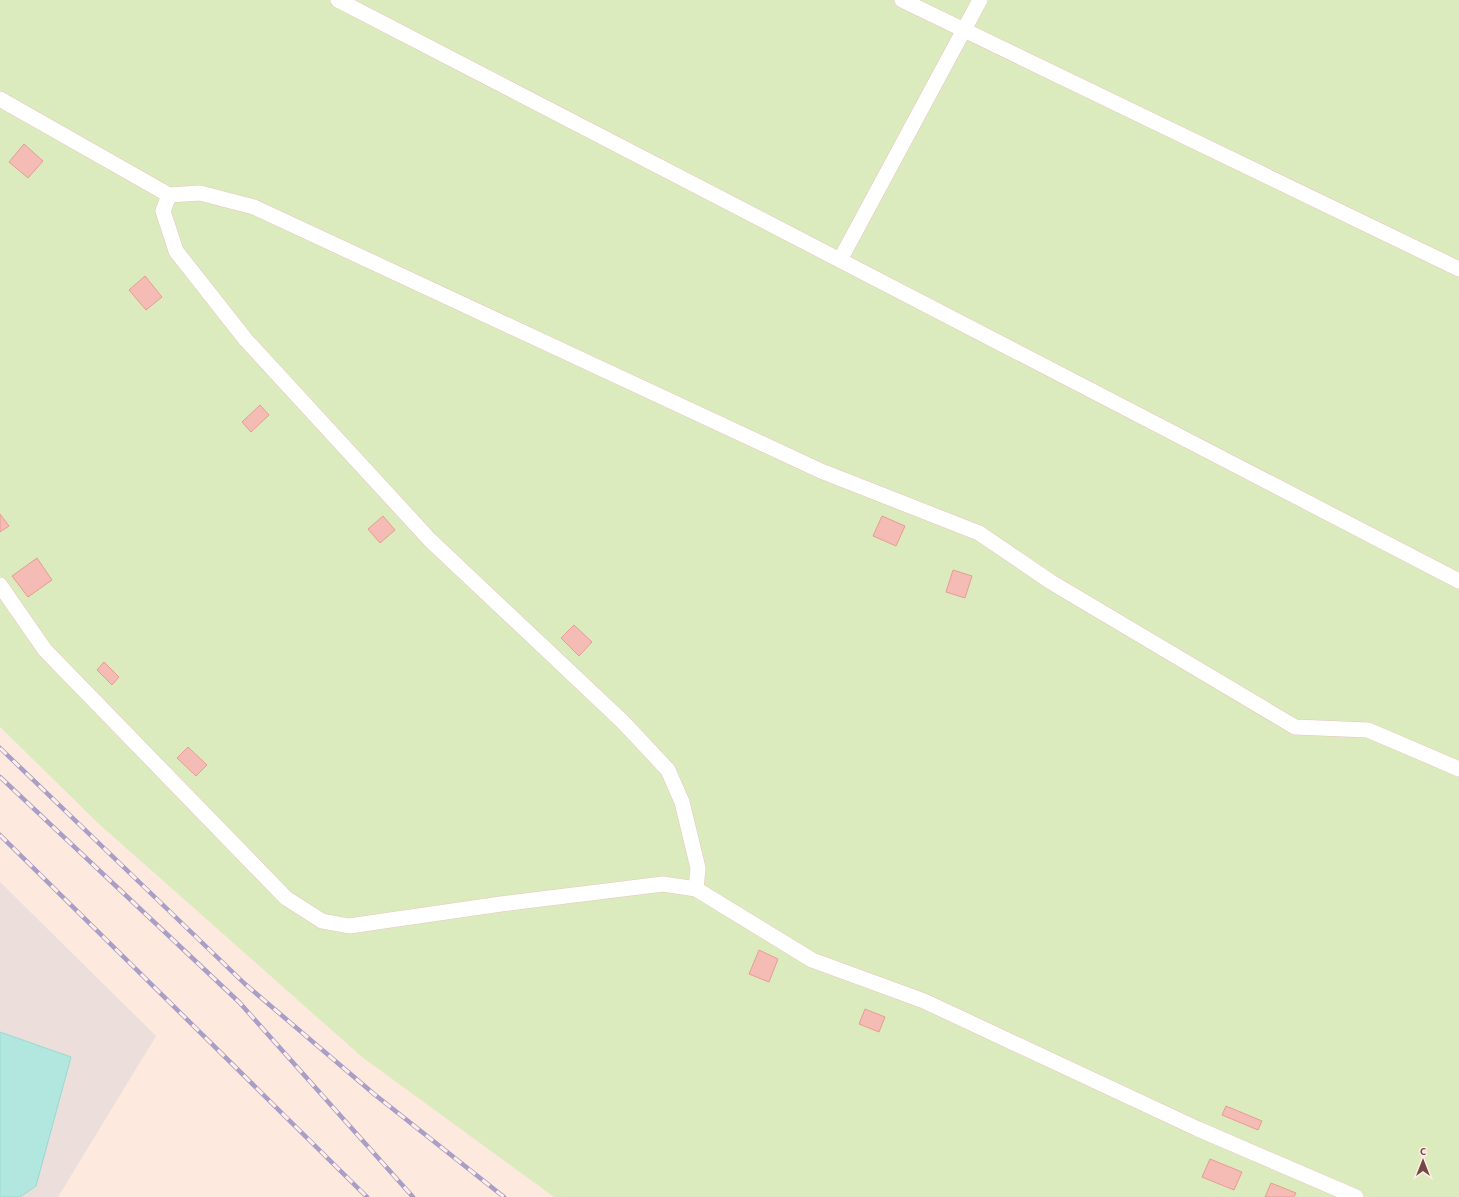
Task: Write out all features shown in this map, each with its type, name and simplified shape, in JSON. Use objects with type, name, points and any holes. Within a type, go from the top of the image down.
[{"type":"lane","points":[[338,0],[1459,581]]},
{"type":"lane","points":[[902,0],[1459,269]]},
{"type":"lane","points":[[840,260],[980,0]]},
{"type":"lane","points":[[0,99],[169,195],[200,193],[254,207],[820,471],[979,533],[1051,582],[1295,727],[1368,730],[1459,769]]},
{"type":"lane","points":[[169,195],[163,211],[176,251],[246,340],[430,540],[623,722],[668,770],[682,802],[698,868],[696,889]]},
{"type":"lane","points":[[0,585],[51,655],[286,898],[322,921],[349,926],[501,904],[663,884],[696,889],[812,960],[924,1001],[1191,1126],[1356,1197]]},
{"type":"shaded area","points":[[0,882],[156,1036],[58,1197],[0,1197]]},
{"type":"green space","points":[[0,0],[1459,0],[1459,1197],[554,1197],[362,1057],[99,824],[0,727]]},
{"type":"water","points":[[0,1032],[71,1057],[36,1186],[20,1197],[0,1197]]},
{"type":"building","points":[[24,144],[43,161],[28,178],[9,162]]},
{"type":"building","points":[[145,276],[162,297],[146,310],[129,290]]},
{"type":"building","points":[[260,405],[269,415],[251,432],[242,422]]},
{"type":"building","points":[[0,514],[9,526],[0,532]]},
{"type":"building","points":[[383,516],[395,530],[380,543],[368,529]]},
{"type":"building","points":[[882,516],[905,526],[896,546],[873,536]]},
{"type":"building","points":[[37,558],[52,580],[28,597],[12,576]]},
{"type":"building","points":[[953,570],[972,576],[965,598],[946,592]]},
{"type":"building","points":[[574,625],[592,642],[579,656],[561,638]]},
{"type":"building","points":[[104,662],[119,677],[112,685],[97,670]]},
{"type":"building","points":[[188,747],[207,765],[196,776],[177,758]]},
{"type":"building","points":[[759,950],[778,959],[769,982],[749,974]]},
{"type":"building","points":[[865,1009],[885,1017],[879,1032],[859,1024]]},
{"type":"building","points":[[1226,1106],[1262,1121],[1258,1130],[1222,1115]]},
{"type":"building","points":[[1210,1159],[1242,1172],[1234,1190],[1202,1177]]},
{"type":"building","points":[[1271,1183],[1296,1193],[1294,1197],[1265,1197]]},
{"type":"railway","points":[[0,748],[245,984],[374,1094],[504,1197]]},
{"type":"railway","points":[[0,777],[239,1002],[413,1197]]},
{"type":"railway","points":[[0,835],[367,1197]]}]
